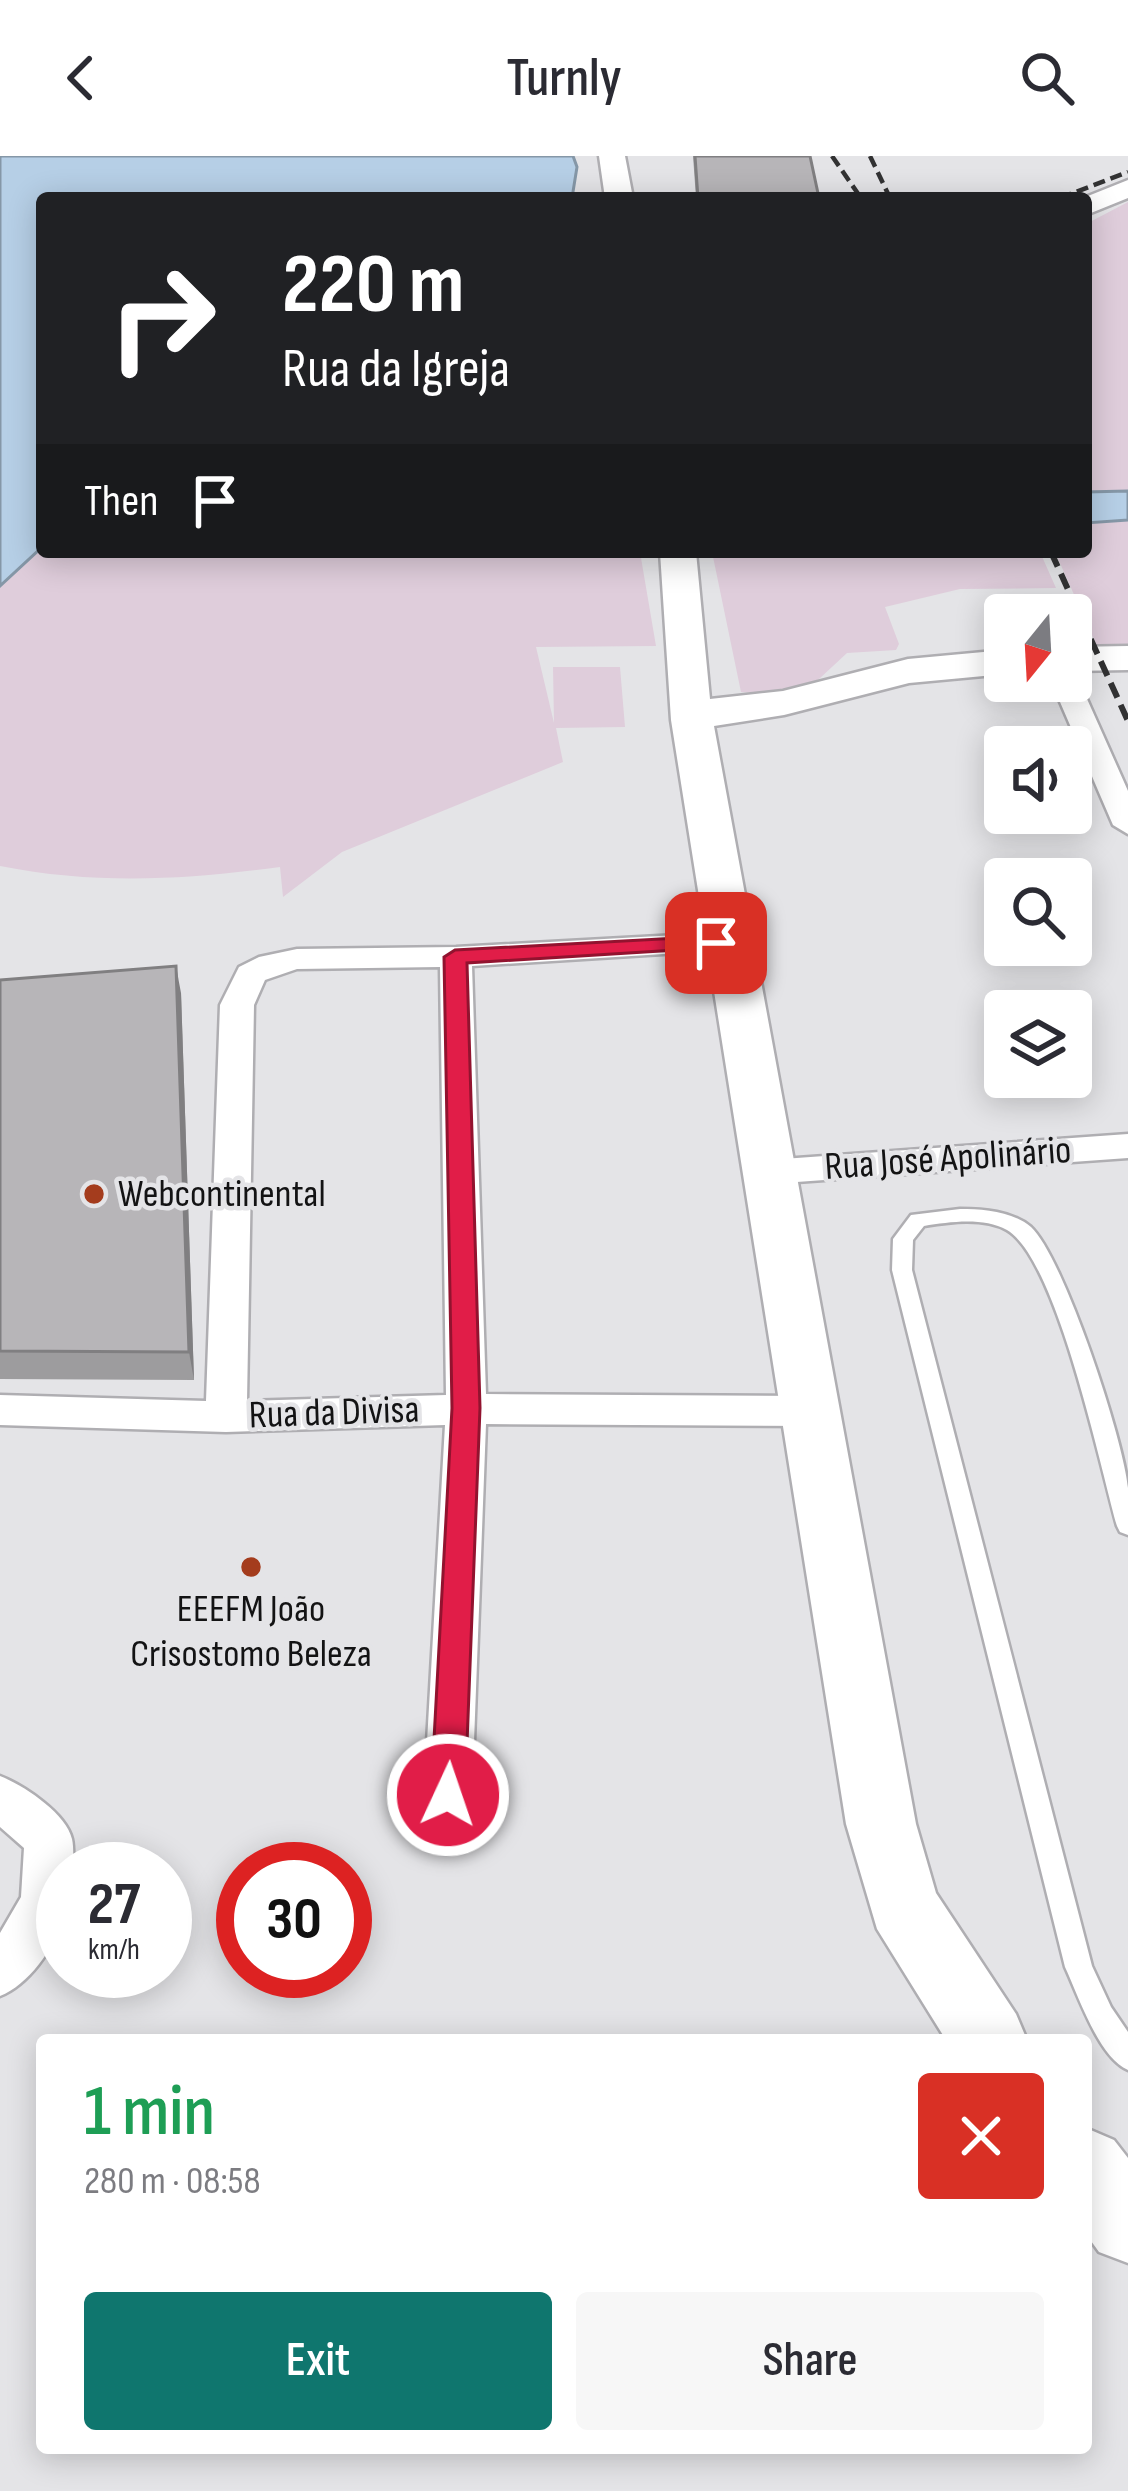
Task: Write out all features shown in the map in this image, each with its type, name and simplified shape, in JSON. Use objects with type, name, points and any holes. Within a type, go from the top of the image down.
[{"type":"street","points":[[612,156],[619,192]]},
{"type":"street","points":[[1092,204],[1128,188]]},
{"type":"street","points":[[678,558],[685,662],[720,733],[715,841],[881,1824],[903,1906],[985,2034]]},
{"type":"street","points":[[1092,659],[1127,659]]},
{"type":"street","points":[[720,733],[840,691],[941,665],[984,663]]},
{"type":"street","points":[[1074,702],[1128,825]]},
{"type":"street","points":[[226,1417],[237,1005],[250,974],[297,959],[455,957],[732,942]]},
{"type":"street","points":[[448,1795],[466,1408],[455,957]]},
{"type":"street","name":"Rua José Apolinário","points":[[769,1172],[1128,1146]]},
{"type":"street","name":"Rua da Divisa","points":[[0,1410],[226,1417],[466,1408],[813,1411]]},
{"type":"street","points":[[0,1797],[49,1839],[50,1888],[34,1931],[0,1972]]},
{"type":"street","points":[[1092,2176],[1128,2223]]},
{"type":"lane","points":[[1128,1526],[1076,1344],[1028,1235],[1000,1219],[962,1214],[918,1220],[903,1238],[902,1270],[1079,1967],[1101,2016],[1128,2056]]},
{"type":"shaded area","points":[[1128,202],[1128,491],[1092,492],[1092,221]]},
{"type":"shaded area","points":[[1128,520],[1128,652],[1100,653],[1092,635],[1092,594],[1074,594],[1058,558],[1092,558],[1092,523]]},
{"type":"shaded area","points":[[36,553],[36,558],[641,558],[656,646],[536,647],[554,723],[553,667],[620,667],[625,727],[556,728],[563,762],[342,852],[283,897],[280,867],[140,878],[71,876],[0,866],[0,586]]},
{"type":"shaded area","points":[[713,558],[1043,558],[1056,588],[960,589],[885,607],[899,644],[896,650],[847,653],[819,679],[787,695],[741,692]]},
{"type":"water","points":[[0,156],[573,156],[577,167],[573,192],[36,192],[36,553],[0,586]]},
{"type":"water","points":[[1128,491],[1128,520],[1092,523],[1092,492]]},
{"type":"building","points":[[695,156],[810,156],[818,192],[698,192]]},
{"type":"building","name":"Webcontinental","points":[[176,966],[189,1352],[0,1351],[0,980]]},
{"type":"railway","points":[[832,156],[857,192]]},
{"type":"railway","points":[[870,156],[887,192]]},
{"type":"railway","points":[[1076,192],[1128,172]]},
{"type":"railway","points":[[1054,558],[1128,721]]},
{"type":"place","name":"Webcontinental","points":[[94,1194]]},
{"type":"place","name":"EEEFM João Crisostomo Beleza","points":[[251,1567]]},
{"type":"route","points":[[448,1795],[466,1408],[455,957],[716,943]]}]
